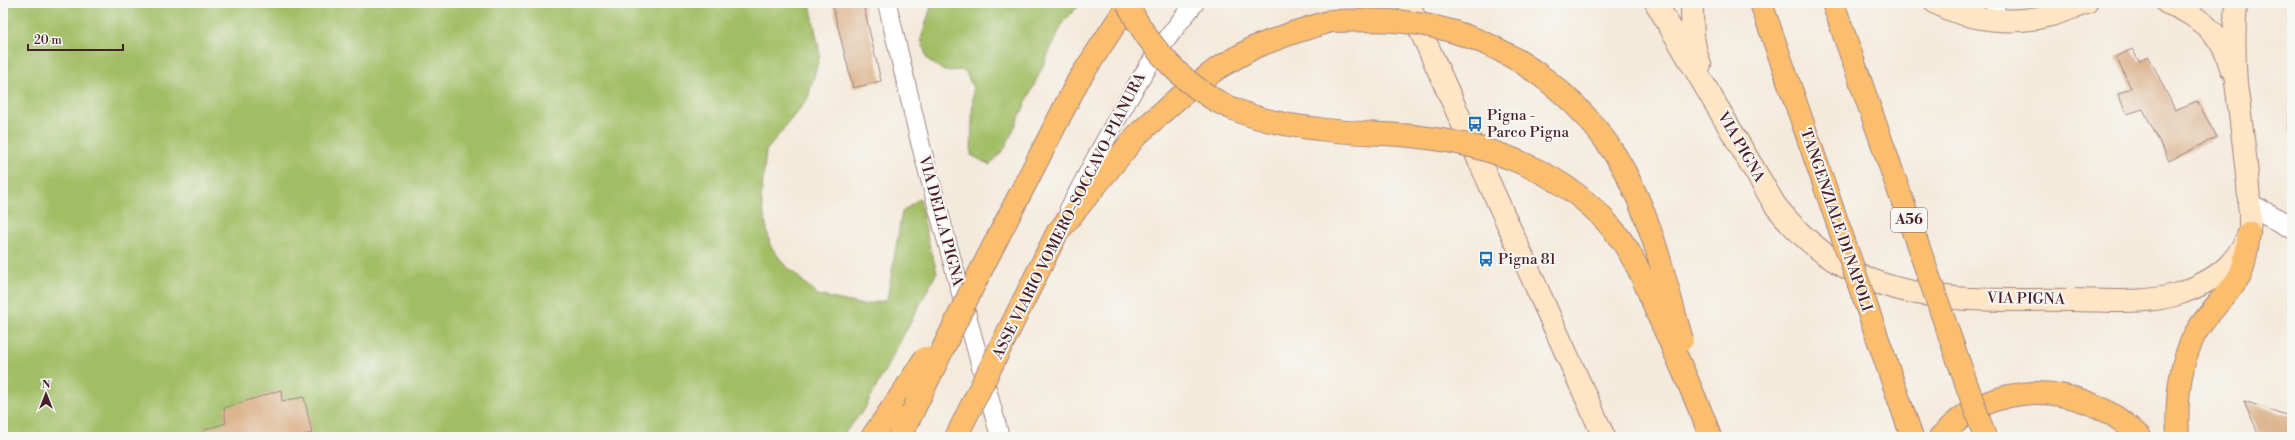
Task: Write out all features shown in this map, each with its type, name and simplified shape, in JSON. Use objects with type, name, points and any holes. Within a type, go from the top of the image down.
[{"type":"highway","points":[[899,437],[977,278],[1078,81],[1128,3]]},
{"type":"highway","points":[[1128,3],[1137,24],[1171,65],[1208,96],[1235,110],[1264,119],[1321,129],[1421,137],[1458,143],[1497,153],[1529,165],[1560,183],[1588,204],[1615,231],[1633,258],[1708,429]]},
{"type":"highway","name":"TANGENZIALE DI NAPOLI","points":[[1761,3],[1912,437]]},
{"type":"highway","name":"A56","points":[[1833,3],[1985,437]]},
{"type":"highway","points":[[1056,233],[1137,135],[1183,95],[1218,68],[1255,47],[1292,33],[1331,21],[1380,20],[1424,24],[1458,32],[1489,44],[1549,82],[1577,107],[1600,133],[1618,159],[1649,227],[1708,429]]},
{"type":"highway","name":"ASSE VIARIO VOMERO-SOCCAVO-PIANURA","points":[[956,437],[1056,233]]},
{"type":"highway","points":[[2178,437],[2178,394],[2184,366],[2194,336],[2240,273],[2246,255],[2249,233]]},
{"type":"highway","points":[[872,437],[906,388],[977,278]]},
{"type":"highway","points":[[1940,437],[1976,407],[1998,398],[2039,393],[2063,394],[2088,402],[2110,412],[2135,432]]},
{"type":"main road","points":[[1408,3],[1604,437]]},
{"type":"main road","name":"VIA PIGNA","points":[[1656,3],[1714,99],[1775,205],[1792,226],[1815,248],[1843,266],[1883,284],[1918,294],[1966,299],[2141,300],[2162,298],[2181,292],[2220,274],[2234,261],[2249,233]]},
{"type":"main road","name":"VIA PIGNA","points":[[1692,3],[1692,24],[1696,54],[1714,99]]},
{"type":"main road","points":[[1936,3],[1969,16],[1995,11],[2023,19],[2049,16],[2086,3]]},
{"type":"main road","points":[[2167,3],[2185,12],[2212,33],[2223,46],[2236,81]]},
{"type":"main road","points":[[2236,3],[2236,81],[2248,205],[2249,233]]},
{"type":"street","points":[[2248,205],[2292,227]]},
{"type":"lane","name":"VIA DELLA PIGNA","points":[[887,3],[921,146],[1000,437]]},
{"type":"lane","name":"ASSE VIARIO VOMERO-SOCCAVO-PIANURA","points":[[1056,233],[1121,109],[1145,68],[1167,37],[1195,3]]},
{"type":"green space","points":[[3,3],[810,3],[820,55],[808,98],[766,151],[761,199],[770,245],[783,263],[818,295],[863,305],[887,300],[902,212],[920,198],[928,240],[937,272],[864,410],[841,437],[3,437]]},
{"type":"green space","points":[[932,3],[1082,3],[1063,22],[1005,148],[990,165],[971,155],[973,88],[965,70],[944,71],[927,59],[921,39]]},
{"type":"building","points":[[832,3],[863,3],[881,81],[853,88]]},
{"type":"building","points":[[2132,49],[2139,61],[2149,57],[2175,110],[2197,101],[2217,137],[2169,161],[2143,109],[2127,114],[2118,94],[2131,88],[2116,57]]},
{"type":"building","points":[[2292,88],[2292,130],[2289,129]]},
{"type":"building","points":[[281,390],[282,401],[304,397],[312,433],[295,437],[205,437],[203,430],[226,423],[224,408]]},
{"type":"building","points":[[2244,401],[2292,417],[2292,437],[2260,437]]},
{"type":"place","name":"Pigna - Parco Pigna","points":[[1475,124]]},
{"type":"place","name":"Pigna 81","points":[[1486,259]]}]
